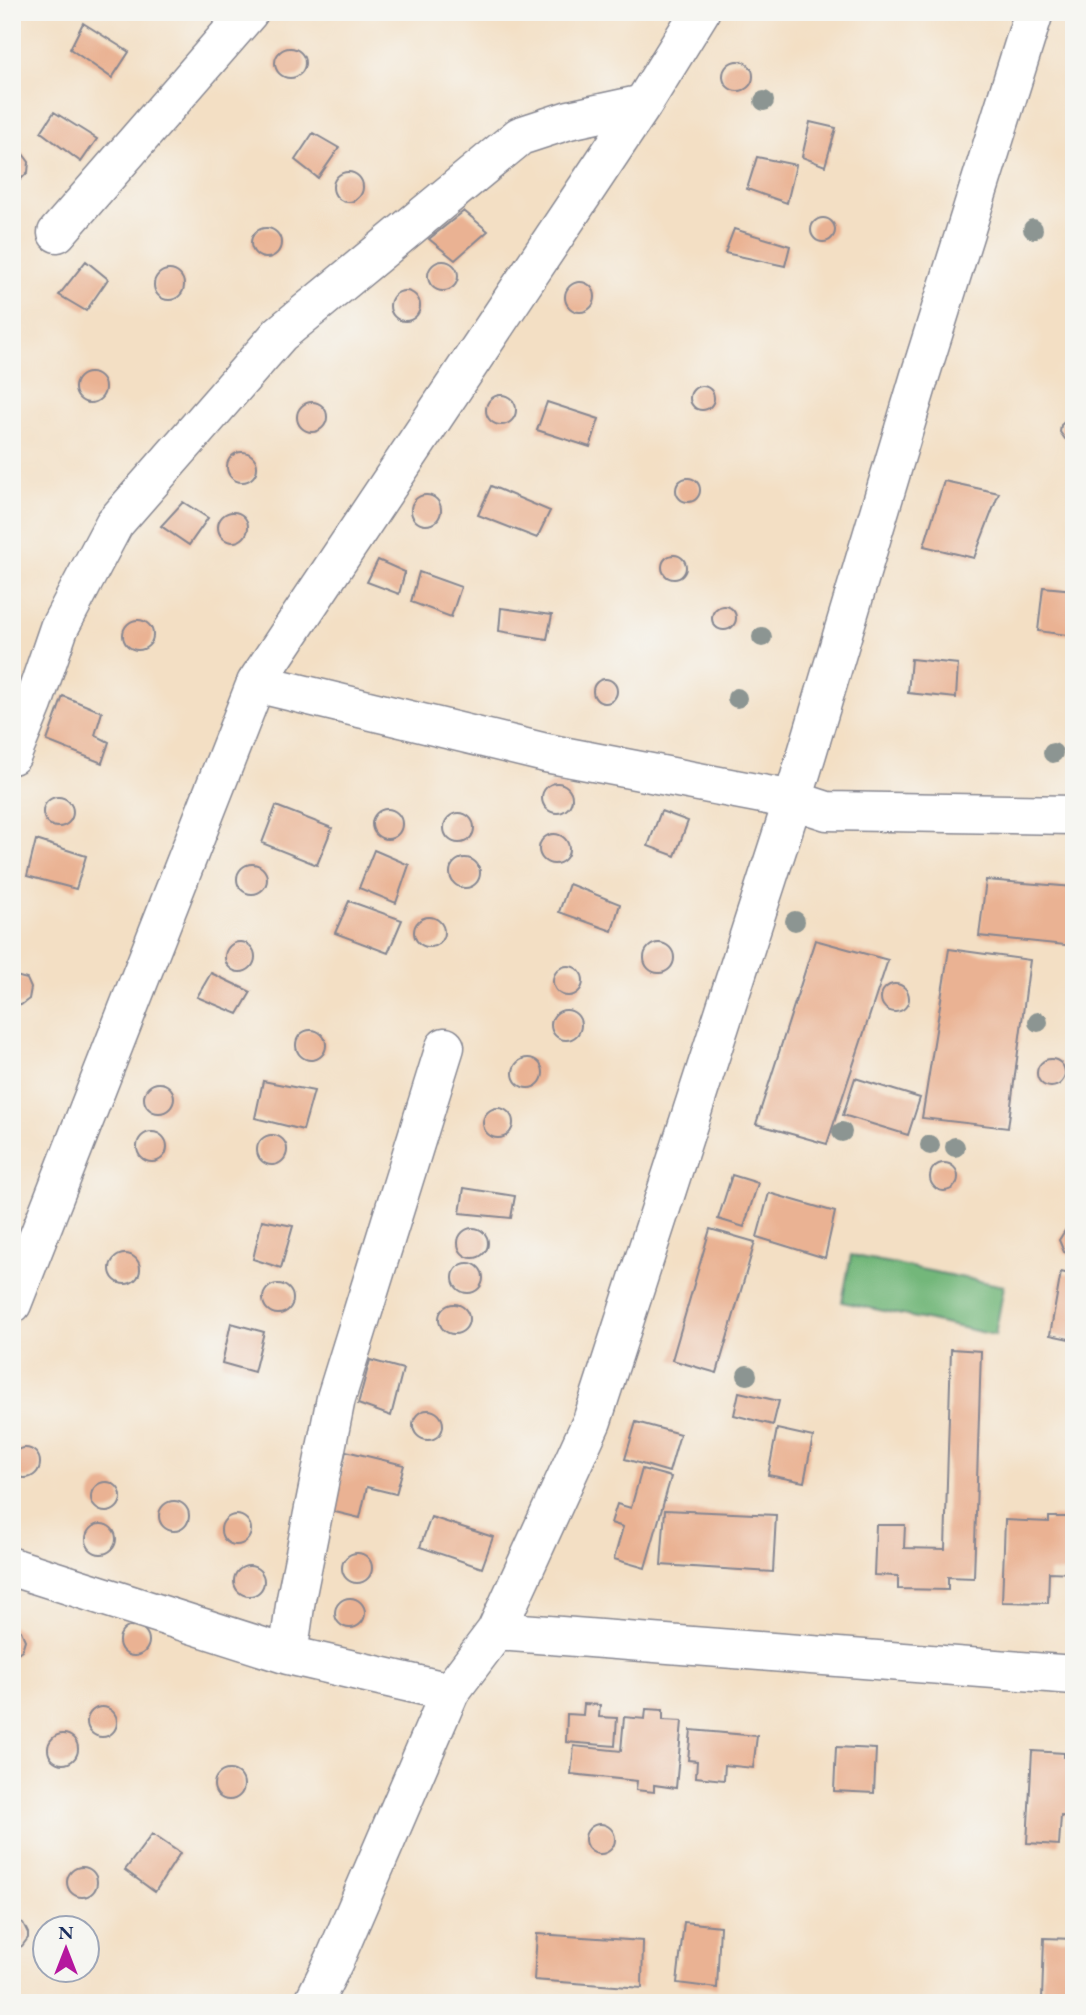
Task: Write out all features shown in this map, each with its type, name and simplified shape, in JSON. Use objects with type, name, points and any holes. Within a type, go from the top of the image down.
[{"type":"street","points":[[57,233],[249,12]]},
{"type":"street","points":[[12,1304],[256,683],[643,104],[701,12]]},
{"type":"street","points":[[313,2003],[334,1961],[450,1692],[496,1631],[592,1421],[793,800],[915,392],[1034,12]]},
{"type":"street","points":[[12,755],[59,628],[114,524],[280,334],[520,136],[569,120],[643,104]]},
{"type":"street","points":[[256,683],[546,753],[793,800],[827,811],[1074,815]]},
{"type":"street","points":[[288,1656],[296,1599],[336,1398],[445,1047]]},
{"type":"street","points":[[12,1567],[288,1656],[450,1692]]},
{"type":"street","points":[[496,1631],[1074,1675]]},
{"type":"green space","points":[[851,1255],[1004,1286],[995,1335],[842,1302]]},
{"type":"building","points":[[83,23],[129,52],[112,78],[70,49]]},
{"type":"building","points":[[290,48],[301,52],[305,63],[301,74],[290,78],[279,74],[275,63],[279,52]]},
{"type":"building","points":[[738,61],[749,65],[753,76],[749,87],[738,91],[727,87],[723,76],[727,65]]},
{"type":"building","points":[[54,112],[97,139],[81,162],[41,132]]},
{"type":"building","points":[[810,122],[836,128],[825,166],[802,157]]},
{"type":"building","points":[[313,133],[339,148],[318,178],[295,160]]},
{"type":"building","points":[[12,151],[23,154],[29,162],[28,172],[15,181],[12,181]]},
{"type":"building","points":[[757,157],[796,165],[787,203],[747,189]]},
{"type":"building","points":[[348,172],[359,176],[363,187],[359,198],[348,202],[337,198],[333,187],[337,176]]},
{"type":"building","points":[[464,211],[488,231],[455,260],[429,239]]},
{"type":"building","points":[[823,218],[832,221],[835,230],[832,239],[823,242],[814,239],[811,230],[814,221]]},
{"type":"building","points":[[266,228],[277,232],[281,243],[277,254],[266,258],[255,254],[251,243],[255,232]]},
{"type":"building","points":[[734,229],[790,246],[785,266],[725,253]]},
{"type":"building","points":[[86,261],[108,279],[86,311],[59,295]]},
{"type":"building","points":[[443,261],[454,265],[458,276],[454,287],[443,291],[432,287],[428,276],[432,265]]},
{"type":"building","points":[[169,270],[180,274],[184,285],[180,296],[169,300],[158,296],[154,285],[158,274]]},
{"type":"building","points":[[580,282],[591,286],[595,297],[591,308],[580,312],[569,308],[565,297],[569,286]]},
{"type":"building","points":[[405,291],[416,295],[420,306],[416,317],[405,321],[394,317],[390,306],[394,295]]},
{"type":"building","points":[[90,373],[101,377],[105,388],[101,399],[90,403],[79,399],[75,388],[79,377]]},
{"type":"building","points":[[702,386],[711,389],[714,398],[711,407],[702,410],[693,407],[690,398],[693,389]]},
{"type":"building","points":[[501,395],[512,399],[516,410],[512,421],[501,425],[490,421],[486,410],[490,399]]},
{"type":"building","points":[[312,402],[323,406],[327,417],[323,428],[312,432],[301,428],[297,417],[301,406]]},
{"type":"building","points":[[547,402],[599,419],[590,447],[537,430]]},
{"type":"building","points":[[1069,418],[1074,418],[1074,442],[1065,439],[1060,432],[1061,425]]},
{"type":"building","points":[[242,452],[253,456],[257,467],[253,478],[242,482],[231,478],[227,467],[231,456]]},
{"type":"building","points":[[688,478],[697,481],[700,490],[697,499],[688,502],[679,499],[676,490],[679,481]]},
{"type":"building","points":[[944,481],[999,493],[974,558],[924,546]]},
{"type":"building","points":[[491,486],[550,511],[537,538],[478,515]]},
{"type":"building","points":[[426,495],[437,499],[441,510],[437,521],[426,525],[415,521],[411,510],[415,499]]},
{"type":"building","points":[[183,502],[208,518],[189,545],[161,526]]},
{"type":"building","points":[[233,512],[244,516],[248,527],[244,538],[233,542],[222,538],[218,527],[222,516]]},
{"type":"building","points":[[674,555],[683,558],[686,567],[683,576],[674,579],[665,576],[662,567],[665,558]]},
{"type":"building","points":[[378,560],[405,572],[399,594],[367,582]]},
{"type":"building","points":[[419,572],[461,587],[451,617],[411,602]]},
{"type":"building","points":[[1043,587],[1074,590],[1074,636],[1038,631]]},
{"type":"building","points":[[724,606],[733,609],[736,618],[733,627],[724,630],[715,627],[712,618],[715,609]]},
{"type":"building","points":[[501,608],[552,615],[547,639],[499,631]]},
{"type":"building","points":[[138,620],[149,624],[153,635],[149,646],[138,650],[127,646],[123,635],[127,624]]},
{"type":"building","points":[[911,659],[958,664],[956,698],[908,693]]},
{"type":"building","points":[[605,679],[614,682],[617,691],[614,700],[605,703],[596,700],[593,691],[596,682]]},
{"type":"building","points":[[63,696],[102,712],[95,735],[109,742],[102,763],[47,741]]},
{"type":"building","points":[[557,783],[568,787],[572,798],[568,809],[557,813],[546,809],[542,798],[546,787]]},
{"type":"building","points":[[58,797],[69,801],[73,812],[69,823],[58,827],[47,823],[43,812],[47,801]]},
{"type":"building","points":[[276,806],[332,828],[317,865],[262,843]]},
{"type":"building","points":[[387,809],[398,813],[402,824],[398,835],[387,839],[376,835],[372,824],[376,813]]},
{"type":"building","points":[[661,811],[688,821],[675,856],[648,846]]},
{"type":"building","points":[[459,813],[470,817],[474,828],[470,839],[459,843],[448,839],[444,828],[448,817]]},
{"type":"building","points":[[554,834],[565,838],[569,849],[565,860],[554,864],[543,860],[539,849],[543,838]]},
{"type":"building","points":[[36,840],[86,856],[76,889],[27,876]]},
{"type":"building","points":[[374,850],[409,865],[396,903],[359,888]]},
{"type":"building","points":[[465,858],[476,862],[480,873],[476,884],[465,888],[454,884],[450,873],[454,862]]},
{"type":"building","points":[[252,864],[263,868],[267,879],[263,890],[252,894],[241,890],[237,879],[241,868]]},
{"type":"building","points":[[986,880],[1074,887],[1074,946],[979,936]]},
{"type":"building","points":[[569,884],[620,904],[612,931],[559,912]]},
{"type":"building","points":[[349,901],[402,920],[388,953],[335,933]]},
{"type":"building","points":[[429,917],[440,921],[444,932],[440,943],[429,947],[418,943],[414,932],[418,921]]},
{"type":"building","points":[[815,940],[888,960],[827,1144],[756,1124]]},
{"type":"building","points":[[240,942],[251,946],[255,957],[251,968],[240,972],[229,968],[225,957],[229,946]]},
{"type":"building","points":[[659,943],[670,947],[674,958],[670,969],[659,973],[648,969],[644,958],[648,947]]},
{"type":"building","points":[[949,949],[1030,960],[1008,1128],[922,1118]]},
{"type":"building","points":[[568,966],[579,970],[583,981],[579,992],[568,996],[557,992],[553,981],[557,970]]},
{"type":"building","points":[[211,973],[251,992],[238,1014],[197,997]]},
{"type":"building","points":[[12,975],[27,979],[31,988],[29,999],[21,1005],[12,1005]]},
{"type":"building","points":[[895,984],[905,988],[909,998],[905,1008],[895,1012],[885,1008],[881,998],[885,988]]},
{"type":"building","points":[[566,1010],[577,1014],[581,1025],[577,1036],[566,1040],[555,1036],[551,1025],[555,1014]]},
{"type":"building","points":[[311,1030],[322,1034],[326,1045],[322,1056],[311,1060],[300,1056],[296,1045],[300,1034]]},
{"type":"building","points":[[528,1058],[539,1062],[543,1073],[539,1084],[528,1088],[517,1084],[513,1073],[517,1062]]},
{"type":"building","points":[[1051,1059],[1061,1063],[1065,1073],[1061,1083],[1051,1087],[1041,1083],[1037,1073],[1041,1063]]},
{"type":"building","points":[[855,1078],[920,1098],[908,1135],[843,1115]]},
{"type":"building","points":[[263,1081],[314,1091],[303,1130],[255,1118]]},
{"type":"building","points":[[159,1083],[170,1087],[174,1098],[170,1109],[159,1113],[148,1109],[144,1098],[148,1087]]},
{"type":"building","points":[[498,1108],[509,1112],[513,1123],[509,1134],[498,1138],[487,1134],[483,1123],[487,1112]]},
{"type":"building","points":[[152,1132],[163,1136],[167,1147],[163,1158],[152,1162],[141,1158],[137,1147],[141,1136]]},
{"type":"building","points":[[272,1135],[283,1139],[287,1150],[283,1161],[272,1165],[261,1161],[257,1150],[261,1139]]},
{"type":"building","points":[[944,1163],[954,1167],[958,1177],[954,1187],[944,1191],[934,1187],[930,1177],[934,1167]]},
{"type":"building","points":[[732,1175],[758,1183],[744,1227],[718,1219]]},
{"type":"building","points":[[464,1188],[515,1196],[511,1218],[460,1213]]},
{"type":"building","points":[[769,1193],[835,1212],[825,1258],[757,1237]]},
{"type":"building","points":[[262,1220],[293,1226],[281,1268],[253,1259]]},
{"type":"building","points":[[473,1228],[484,1232],[488,1243],[484,1254],[473,1258],[462,1254],[458,1243],[462,1232]]},
{"type":"building","points":[[1074,1228],[1074,1256],[1064,1252],[1059,1240],[1066,1229]]},
{"type":"building","points":[[710,1229],[755,1242],[717,1373],[672,1360]]},
{"type":"building","points":[[125,1254],[136,1258],[140,1269],[136,1280],[125,1284],[114,1280],[110,1269],[114,1258]]},
{"type":"building","points":[[468,1263],[479,1267],[483,1278],[479,1289],[468,1293],[457,1289],[453,1278],[457,1267]]},
{"type":"building","points":[[1061,1272],[1074,1275],[1074,1340],[1050,1335]]},
{"type":"building","points":[[278,1284],[289,1288],[293,1299],[289,1310],[278,1314],[267,1310],[263,1299],[267,1288]]},
{"type":"building","points":[[454,1304],[465,1308],[469,1319],[465,1330],[454,1334],[443,1330],[439,1319],[443,1308]]},
{"type":"building","points":[[231,1323],[264,1332],[254,1372],[222,1363]]},
{"type":"building","points":[[951,1349],[981,1351],[974,1578],[948,1577],[948,1590],[898,1589],[898,1576],[874,1575],[876,1525],[905,1525],[904,1548],[945,1549]]},
{"type":"building","points":[[370,1360],[403,1369],[391,1416],[358,1404]]},
{"type":"building","points":[[739,1392],[779,1401],[773,1425],[734,1415]]},
{"type":"building","points":[[428,1410],[439,1414],[443,1425],[439,1436],[428,1440],[417,1436],[413,1425],[417,1414]]},
{"type":"building","points":[[636,1422],[680,1434],[669,1472],[625,1459]]},
{"type":"building","points":[[777,1429],[813,1437],[804,1482],[768,1475]]},
{"type":"building","points":[[25,1448],[36,1452],[40,1463],[36,1474],[25,1478],[14,1474],[10,1463],[14,1452]]},
{"type":"building","points":[[346,1451],[404,1465],[396,1494],[367,1487],[360,1518],[331,1511]]},
{"type":"building","points":[[642,1469],[671,1477],[645,1568],[614,1559],[623,1527],[611,1523],[617,1504],[631,1508]]},
{"type":"building","points":[[106,1482],[117,1486],[121,1497],[117,1508],[106,1512],[95,1508],[91,1497],[95,1486]]},
{"type":"building","points":[[174,1501],[185,1505],[189,1516],[185,1527],[174,1531],[163,1527],[159,1516],[163,1505]]},
{"type":"building","points":[[665,1510],[776,1515],[773,1572],[661,1565]]},
{"type":"building","points":[[236,1515],[247,1519],[251,1530],[247,1541],[236,1545],[225,1541],[221,1530],[225,1519]]},
{"type":"building","points":[[431,1517],[493,1537],[482,1568],[420,1547]]},
{"type":"building","points":[[1049,1517],[1074,1517],[1074,1573],[1049,1572],[1048,1603],[1002,1602],[1005,1520],[1049,1522]]},
{"type":"building","points":[[101,1524],[112,1528],[116,1539],[112,1550],[101,1554],[90,1550],[86,1539],[90,1528]]},
{"type":"building","points":[[357,1553],[368,1557],[372,1568],[368,1579],[357,1583],[346,1579],[342,1568],[346,1557]]},
{"type":"building","points":[[249,1566],[260,1570],[264,1581],[260,1592],[249,1596],[238,1592],[234,1581],[238,1570]]},
{"type":"building","points":[[350,1598],[361,1602],[365,1613],[361,1624],[350,1628],[339,1624],[335,1613],[339,1602]]},
{"type":"building","points":[[12,1626],[21,1631],[25,1640],[22,1650],[12,1657]]},
{"type":"building","points":[[134,1626],[145,1630],[149,1641],[145,1652],[134,1656],[123,1652],[119,1641],[123,1630]]},
{"type":"building","points":[[584,1704],[600,1705],[599,1717],[617,1718],[615,1746],[566,1742],[567,1714],[583,1715]]},
{"type":"building","points":[[102,1707],[113,1711],[117,1722],[113,1733],[102,1737],[91,1733],[87,1722],[91,1711]]},
{"type":"building","points":[[646,1709],[663,1710],[663,1720],[682,1721],[676,1788],[654,1785],[654,1792],[636,1790],[637,1781],[571,1774],[574,1746],[621,1751],[624,1717],[645,1719]]},
{"type":"building","points":[[691,1730],[757,1736],[753,1768],[725,1765],[724,1780],[696,1777],[697,1761],[688,1760]]},
{"type":"building","points":[[63,1734],[74,1738],[78,1749],[74,1760],[63,1764],[52,1760],[48,1749],[52,1738]]},
{"type":"building","points":[[836,1747],[876,1749],[874,1793],[834,1791]]},
{"type":"building","points":[[1032,1751],[1064,1753],[1064,1757],[1074,1758],[1074,1817],[1061,1816],[1059,1845],[1027,1843]]},
{"type":"building","points":[[229,1770],[240,1774],[244,1785],[240,1796],[229,1800],[218,1796],[214,1785],[218,1774]]},
{"type":"building","points":[[600,1824],[611,1828],[615,1839],[611,1850],[600,1854],[589,1850],[585,1839],[589,1828]]},
{"type":"building","points":[[152,1834],[180,1853],[155,1892],[125,1870]]},
{"type":"building","points":[[82,1867],[93,1871],[97,1882],[93,1893],[82,1897],[71,1893],[67,1882],[71,1871]]},
{"type":"building","points":[[12,1919],[23,1923],[28,1938],[22,1946],[12,1950]]},
{"type":"building","points":[[684,1922],[720,1926],[717,1988],[677,1983]]},
{"type":"building","points":[[537,1934],[643,1941],[642,1988],[534,1980]]},
{"type":"building","points":[[1044,1938],[1074,1939],[1074,2001],[1042,2000]]}]
